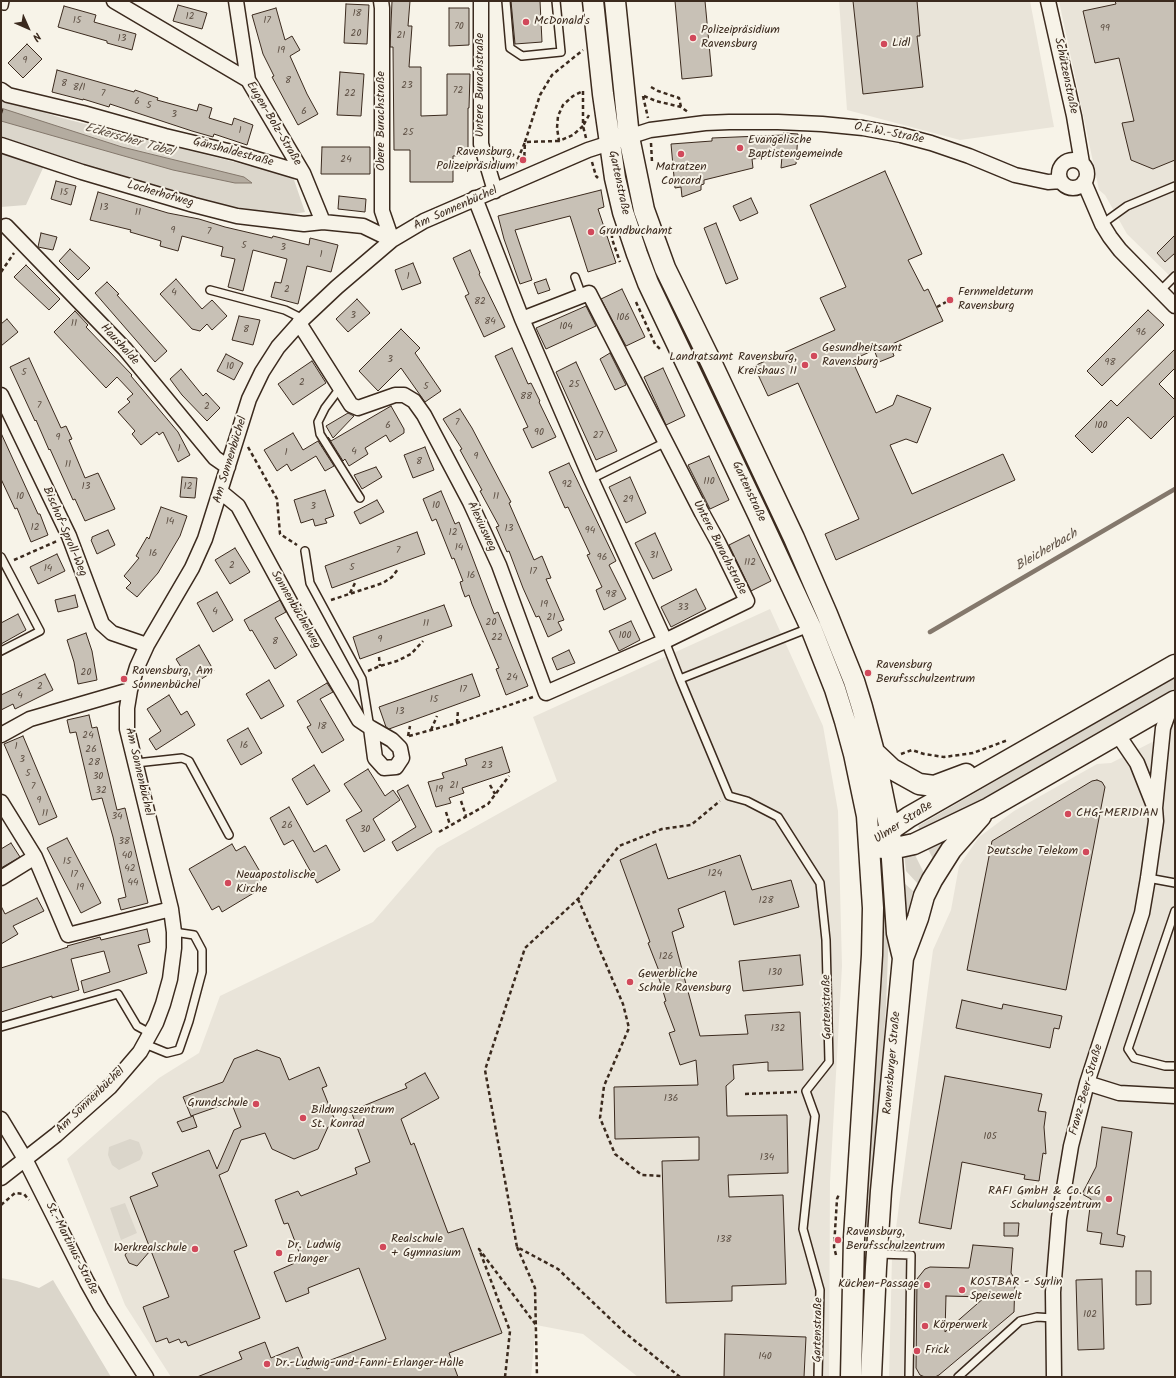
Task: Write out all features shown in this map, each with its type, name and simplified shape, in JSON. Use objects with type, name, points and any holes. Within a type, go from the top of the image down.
[{"type":"main road","name":"Gartenstraße","points":[[593,1],[614,178],[623,212],[648,283],[701,366],[794,538],[854,681],[862,707],[887,757]]},
{"type":"main road","name":"Gartenstraße","points":[[615,1],[629,137],[647,217],[701,366],[811,628],[835,689],[854,754],[867,816],[869,846]]},
{"type":"main road","name":"Ulmer Straße","points":[[869,846],[890,839],[1013,758],[1175,666]]},
{"type":"main road","name":"Ulmer Straße","points":[[890,839],[914,844],[989,808],[1174,702]]},
{"type":"main road","points":[[887,757],[892,769],[905,778],[919,784],[934,786],[1013,758]]},
{"type":"main road","name":"Ravensburger Straße","points":[[871,1377],[881,1191],[903,958],[897,933],[890,839],[887,757]]},
{"type":"main road","points":[[903,958],[918,918],[924,896],[932,880],[951,850],[989,808]]},
{"type":"main road","points":[[851,1377],[854,1238],[872,955],[873,908],[869,846]]},
{"type":"street","points":[[236,1],[248,80]]},
{"type":"street","name":"Obere Burachstraße","points":[[381,1],[382,211],[392,240]]},
{"type":"street","name":"Untere Burachstraße","points":[[481,1],[481,144],[502,188]]},
{"type":"street","name":"Schützenstraße","points":[[1048,1],[1074,116],[1078,158]]},
{"type":"street","name":"Eugen-Bolz-Straße","points":[[117,2],[248,80],[303,173],[323,222]]},
{"type":"street","name":"Gänshaldestraße","points":[[1,90],[8,95],[236,153],[303,173]]},
{"type":"street","name":"O.E.W.-Straße","points":[[629,137],[650,130],[705,123],[729,122],[800,123],[863,128],[902,135],[930,143],[969,156],[1015,175],[1056,179]]},
{"type":"street","name":"Gartenstraße","points":[[610,143],[629,137]]},
{"type":"street","name":"Am Sonnenbüchel","points":[[1,1178],[56,1135],[110,1087],[140,1052],[156,1023],[163,1004],[170,979],[174,948],[174,932],[171,909],[127,729],[127,708],[130,690],[137,667],[147,645],[192,568],[205,539],[249,399],[262,372],[278,346],[301,321],[337,287],[392,240],[424,221],[475,198],[502,188],[588,150],[610,143]]},
{"type":"street","name":"Locherhofweg","points":[[1,146],[82,172],[237,216],[304,224],[323,222]]},
{"type":"street","points":[[1078,158],[1086,169],[1087,176],[1081,184],[1072,188],[1056,179],[1060,167],[1066,161],[1078,158]]},
{"type":"street","points":[[1081,184],[1089,196],[1102,224],[1120,250],[1175,306]]},
{"type":"street","points":[[475,198],[522,320],[591,479],[665,641],[546,693]]},
{"type":"street","points":[[323,222],[363,226],[392,240]]},
{"type":"street","name":"Haushalde","points":[[6,226],[125,349],[214,458],[228,467]]},
{"type":"street","name":"Untere Burachstraße","points":[[582,296],[589,293],[718,542],[747,602],[665,641]]},
{"type":"street","points":[[522,320],[582,296]]},
{"type":"street","name":"Alexiusweg","points":[[301,321],[351,405],[358,408],[395,395],[404,395],[414,401],[424,415],[470,502],[499,565],[546,693]]},
{"type":"street","name":"Bischof-Sproll-Weg","points":[[1,395],[69,536],[102,624],[112,633],[147,645]]},
{"type":"street","name":"Sonnenbüchelweg","points":[[221,492],[238,506],[295,611],[359,720],[370,728]]},
{"type":"street","points":[[1,734],[30,720],[130,690]]},
{"type":"street","name":"Franz-Beer-Straße","points":[[1054,1377],[1053,1292],[1059,1218],[1071,1146],[1087,1083],[1142,913],[1156,821],[1155,808],[1162,728],[1174,702]]},
{"type":"street","name":"Franz-Beer-Straße","points":[[1118,734],[1137,762],[1155,808]]},
{"type":"street","points":[[1,802],[35,857],[68,935],[171,909]]},
{"type":"street","points":[[1,878],[35,857]]},
{"type":"street","points":[[1087,1083],[1119,1093],[1175,1096]]},
{"type":"street","name":"St.-Martinus-Straße","points":[[1,1119],[25,1159],[98,1301],[146,1377]]},
{"type":"lane","points":[[506,1],[510,48],[522,56],[561,52],[556,1]]},
{"type":"lane","points":[[1102,224],[1127,206],[1175,186]]},
{"type":"lane","points":[[1160,291],[1175,276]]},
{"type":"lane","points":[[575,277],[582,296]]},
{"type":"lane","points":[[210,290],[285,310],[301,321]]},
{"type":"lane","points":[[340,388],[318,422],[320,434],[360,498]]},
{"type":"lane","points":[[591,479],[666,442]]},
{"type":"lane","name":"Sonnenbüchelweg","points":[[306,551],[310,582],[362,679],[370,728]]},
{"type":"lane","points":[[1,557],[3,565],[40,631],[1,651]]},
{"type":"lane","points":[[680,679],[811,628]]},
{"type":"lane","points":[[665,641],[729,796]]},
{"type":"lane","points":[[136,763],[182,758],[189,761],[229,835]]},
{"type":"lane","name":"Gartenstraße","points":[[729,796],[747,801],[778,817],[820,883],[826,940],[829,1062],[806,1091],[815,1116],[803,1229],[820,1290],[818,1377]]},
{"type":"lane","points":[[1148,878],[1175,883]]},
{"type":"lane","points":[[1175,911],[1128,1049],[1134,1058],[1165,1066],[1175,1066]]},
{"type":"lane","points":[[1,1027],[118,994],[137,1026],[148,1039],[167,1054],[179,1050],[189,1021],[202,972],[202,950],[194,935],[174,932]]},
{"type":"lane","points":[[877,1254],[911,1255],[909,1377]]},
{"type":"lane","points":[[958,1377],[1020,1321],[1037,1317],[1053,1318]]},
{"type":"path","points":[[502,188],[525,142],[540,95],[552,76],[586,47],[587,54]]},
{"type":"path","points":[[643,96],[681,107],[679,98],[651,87]]},
{"type":"path","points":[[640,90],[643,96],[650,130],[652,167]]},
{"type":"path","points":[[559,141],[557,128],[558,116],[563,105],[573,96],[583,91],[583,126],[588,150],[596,176],[600,180]]},
{"type":"path","points":[[525,142],[559,141],[573,135],[583,126],[590,112]]},
{"type":"path","points":[[525,142],[525,178]]},
{"type":"path","points":[[612,232],[612,239],[623,269]]},
{"type":"path","points":[[1,272],[22,243]]},
{"type":"path","points":[[634,297],[655,344],[660,350]]},
{"type":"path","points":[[936,307],[946,302]]},
{"type":"path","points":[[236,440],[248,446],[277,499],[280,534],[306,551]]},
{"type":"path","points":[[3,565],[69,536]]},
{"type":"path","points":[[321,603],[383,583],[392,577],[398,569]]},
{"type":"path","points":[[349,594],[355,583]]},
{"type":"path","points":[[360,675],[380,666],[398,661],[411,654],[423,641]]},
{"type":"path","points":[[379,657],[380,666]]},
{"type":"path","points":[[410,726],[407,737],[457,723],[546,693]]},
{"type":"path","points":[[457,723],[458,710]]},
{"type":"path","points":[[431,730],[437,716]]},
{"type":"path","points":[[887,757],[912,750],[924,754],[944,757],[973,753],[1015,737]]},
{"type":"path","points":[[439,832],[488,804],[509,776]]},
{"type":"path","points":[[490,785],[494,794]]},
{"type":"path","points":[[537,1377],[535,1288],[517,1247],[485,1070],[525,948],[578,899],[619,846],[662,830],[691,825],[715,804],[729,796]]},
{"type":"path","points":[[461,801],[466,816]]},
{"type":"path","points":[[446,812],[450,825]]},
{"type":"path","points":[[578,899],[623,1004],[629,1028],[604,1086],[600,1118],[615,1154],[642,1175],[662,1176]]},
{"type":"path","points":[[745,1094],[806,1091]]},
{"type":"path","points":[[1,1205],[15,1193],[24,1194],[29,1200],[43,1193]]},
{"type":"path","points":[[837,1260],[834,1247],[837,1199],[840,1193]]},
{"type":"path","points":[[517,1247],[558,1269],[624,1332],[680,1377]]},
{"type":"path","points":[[505,1377],[510,1331],[479,1249],[536,1325]]},
{"type":"shaded area","points":[[839,1],[1030,1],[1054,127],[960,140],[847,110]]},
{"type":"shaded area","points":[[1059,1],[1175,1],[1175,281],[1127,234],[1105,195],[1099,190]]},
{"type":"shaded area","points":[[1,98],[58,117],[293,177],[305,212],[288,215],[216,204],[49,155],[26,205],[1,207]]},
{"type":"shaded area","points":[[1,108],[122,147],[244,177],[252,183],[235,183],[173,170],[1,121]]},
{"type":"shaded area","name":"Gewerbliche Schule Ravensburg","points":[[770,609],[823,726],[838,811],[842,966],[830,1182],[829,1377],[638,1377],[583,1334],[536,1325],[531,1377],[171,1377],[125,1305],[67,1159],[159,1078],[199,1053],[220,996],[373,922],[437,848],[557,781],[533,717]]},
{"type":"shaded area","points":[[1175,677],[1175,688],[922,834],[918,826]]},
{"type":"shaded area","points":[[1175,723],[1175,1377],[889,1377],[892,1258],[933,950],[951,910],[959,866],[979,837],[1014,811],[1097,764],[1111,763],[1162,737],[1163,728]]},
{"type":"shaded area","points":[[950,837],[933,859],[927,847]]},
{"type":"shaded area","points":[[904,853],[914,853],[924,873],[918,884],[906,871]]},
{"type":"shaded area","points":[[883,878],[889,927],[886,1007],[869,1252],[864,1377],[858,1377],[880,889]]},
{"type":"shaded area","points":[[903,882],[913,891],[906,920],[903,918]]},
{"type":"shaded area","points":[[130,1139],[139,1142],[143,1153],[140,1160],[119,1170],[112,1165],[108,1155],[109,1147]]},
{"type":"shaded area","points":[[125,1203],[137,1233],[121,1240],[110,1208]]},
{"type":"shaded area","points":[[1,1278],[39,1288],[53,1280],[111,1377],[1,1377]]},
{"type":"building","points":[[392,1],[410,1],[408,26],[412,26],[409,67],[421,67],[421,116],[447,115],[447,74],[470,74],[468,155],[453,156],[453,182],[410,182],[410,150],[394,150],[393,47],[390,47]]},
{"type":"building","name":"McDonald's","points":[[511,1],[540,1],[542,42],[515,44]]},
{"type":"building","name":"Polizeipräsidium Ravensburg","points":[[675,1],[705,1],[712,76],[682,79]]},
{"type":"building","name":"Lidl","points":[[853,1],[917,1],[920,36],[917,36],[923,87],[863,94]]},
{"type":"building","points":[[1115,1],[1175,1],[1175,160],[1153,169],[1131,160],[1122,123],[1134,121],[1119,58],[1095,63],[1083,11],[1116,4]]},
{"type":"building","points":[[346,4],[369,5],[367,44],[344,43]]},
{"type":"building","points":[[178,5],[207,13],[202,29],[173,21]]},
{"type":"building","points":[[64,6],[96,15],[94,22],[136,34],[132,50],[58,27]]},
{"type":"building","points":[[276,8],[285,40],[292,36],[300,50],[290,56],[307,94],[318,114],[298,125],[272,77],[274,76],[263,54],[252,15]]},
{"type":"building","points":[[449,8],[469,8],[469,45],[449,46]]},
{"type":"building","points":[[27,44],[42,59],[23,78],[8,63]]},
{"type":"building","points":[[57,70],[134,92],[135,90],[158,98],[157,100],[197,111],[199,104],[212,108],[209,118],[232,125],[234,118],[253,125],[247,145],[214,134],[213,137],[192,131],[110,104],[109,107],[52,92]]},
{"type":"building","points":[[340,72],[364,74],[361,116],[337,115]]},
{"type":"building","points":[[784,133],[798,134],[796,164],[781,168],[782,156],[752,159],[753,168],[704,180],[704,184],[701,185],[701,190],[682,197],[681,187],[675,188],[671,144],[712,141],[712,138],[784,135]]},
{"type":"building","points":[[322,147],[370,147],[370,174],[321,174]]},
{"type":"building","name":"Landratsamt Ravensburg, Kreishaus II","points":[[885,171],[922,254],[908,260],[924,291],[928,289],[943,321],[890,345],[894,356],[879,362],[874,350],[852,360],[876,413],[893,405],[897,395],[931,408],[917,443],[906,439],[890,445],[912,494],[1003,454],[1015,480],[836,560],[825,534],[859,519],[798,383],[768,396],[754,366],[835,330],[820,298],[846,287],[810,205]]},
{"type":"building","points":[[56,181],[76,186],[71,205],[51,199]]},
{"type":"building","name":"Grundbuchamt","points":[[601,190],[604,207],[598,209],[616,263],[588,272],[570,216],[515,230],[532,280],[520,284],[504,239],[498,216]]},
{"type":"building","points":[[98,192],[168,213],[199,219],[272,238],[273,236],[309,245],[310,238],[338,245],[331,272],[307,266],[298,304],[271,297],[275,282],[281,283],[287,259],[253,250],[243,291],[228,287],[235,259],[221,256],[223,247],[182,236],[178,251],[160,246],[161,241],[130,232],[131,230],[90,220]]},
{"type":"building","points":[[339,196],[366,199],[365,212],[338,209]]},
{"type":"building","points":[[751,198],[758,213],[740,221],[733,206]]},
{"type":"building","points":[[716,223],[738,279],[726,284],[704,228]]},
{"type":"building","points":[[41,233],[57,237],[53,250],[38,247]]},
{"type":"building","points":[[1175,235],[1175,253],[1165,262],[1157,253]]},
{"type":"building","points":[[70,249],[90,268],[78,280],[59,261]]},
{"type":"building","points":[[470,250],[480,273],[479,274],[505,327],[484,337],[465,296],[469,294],[453,258]]},
{"type":"building","points":[[413,263],[421,283],[402,290],[395,270]]},
{"type":"building","points":[[26,265],[60,299],[49,310],[14,277]]},
{"type":"building","points":[[176,279],[202,309],[212,300],[227,316],[212,330],[207,324],[200,331],[192,329],[160,294]]},
{"type":"building","points":[[546,279],[550,290],[538,294],[534,283]]},
{"type":"building","points":[[107,282],[167,351],[155,362],[95,293]]},
{"type":"building","points":[[622,289],[645,337],[626,346],[601,299]]},
{"type":"building","points":[[357,299],[370,313],[348,332],[336,319]]},
{"type":"building","points":[[586,306],[596,326],[546,349],[536,328]]},
{"type":"building","points":[[1148,310],[1164,325],[1102,386],[1087,371]]},
{"type":"building","points":[[75,311],[88,325],[86,327],[132,375],[131,376],[178,432],[190,455],[178,462],[163,432],[159,435],[157,432],[141,445],[132,434],[135,431],[118,412],[130,402],[127,399],[133,394],[117,377],[106,388],[54,332]]},
{"type":"building","points":[[239,316],[260,320],[253,345],[232,340]]},
{"type":"building","points":[[7,319],[18,332],[1,346],[1,324]]},
{"type":"building","points":[[401,329],[420,348],[415,353],[441,391],[425,402],[401,368],[378,391],[359,371]]},
{"type":"building","points":[[512,348],[528,384],[531,383],[540,401],[539,402],[556,437],[532,448],[523,429],[528,427],[495,356]]},
{"type":"building","points":[[1175,349],[1175,368],[1159,384],[1175,400],[1175,415],[1151,439],[1128,417],[1092,453],[1075,436],[1111,400],[1117,406]]},
{"type":"building","points":[[610,353],[626,385],[615,390],[600,359]]},
{"type":"building","points":[[226,354],[243,363],[234,380],[217,371]]},
{"type":"building","points":[[29,358],[61,428],[66,426],[72,439],[69,440],[85,478],[98,473],[115,509],[85,521],[75,499],[73,500],[10,367]]},
{"type":"building","points":[[312,361],[326,383],[293,405],[278,384]]},
{"type":"building","points":[[576,362],[617,451],[596,460],[556,372]]},
{"type":"building","points":[[663,368],[685,416],[666,425],[644,377]]},
{"type":"building","points":[[181,369],[203,396],[206,393],[220,408],[207,421],[182,395],[170,379]]},
{"type":"building","points":[[391,406],[404,429],[404,433],[390,442],[386,435],[365,448],[368,454],[349,466],[345,459],[343,461],[328,437],[331,441]]},
{"type":"building","points":[[460,409],[472,428],[511,502],[509,503],[534,560],[542,556],[551,578],[546,579],[564,620],[558,622],[562,630],[548,637],[539,616],[536,617],[509,551],[507,552],[496,527],[499,526],[480,491],[482,490],[460,450],[462,449],[443,419]]},
{"type":"building","points":[[348,413],[354,416],[333,438],[326,426]]},
{"type":"building","points":[[1,433],[38,514],[40,514],[48,535],[31,542],[17,508],[15,509],[1,479]]},
{"type":"building","points":[[293,433],[303,450],[318,441],[334,466],[325,471],[316,456],[291,471],[287,464],[277,471],[264,450]]},
{"type":"building","points":[[425,447],[434,470],[413,478],[404,455]]},
{"type":"building","points":[[709,456],[729,500],[710,509],[688,465]]},
{"type":"building","points":[[569,463],[616,561],[609,565],[626,599],[604,610],[596,590],[602,587],[587,555],[590,554],[568,507],[565,508],[549,472]]},
{"type":"building","points":[[376,467],[382,477],[362,489],[354,475]]},
{"type":"building","points":[[182,477],[197,478],[195,498],[180,497]]},
{"type":"building","points":[[630,477],[646,513],[626,523],[609,487]]},
{"type":"building","points":[[325,490],[334,516],[325,519],[327,523],[315,526],[313,519],[301,523],[294,500]]},
{"type":"building","points":[[441,491],[455,524],[459,522],[494,614],[498,612],[528,686],[506,695],[496,669],[499,668],[469,595],[465,597],[460,582],[463,581],[454,558],[452,559],[436,519],[432,521],[423,499]]},
{"type":"building","points":[[377,500],[384,512],[360,524],[354,512]]},
{"type":"building","points":[[161,507],[187,516],[180,536],[158,573],[137,597],[126,588],[131,583],[124,576],[139,558],[136,556],[147,537],[149,539]]},
{"type":"building","points":[[108,530],[115,545],[97,554],[91,540],[92,537]]},
{"type":"building","points":[[417,532],[425,554],[332,588],[325,566]]},
{"type":"building","points":[[655,533],[672,570],[653,579],[635,543]]},
{"type":"building","points":[[749,535],[771,581],[751,591],[729,545]]},
{"type":"building","points":[[235,548],[250,572],[230,584],[215,560]]},
{"type":"building","points":[[57,554],[65,571],[38,584],[30,567]]},
{"type":"building","points":[[696,589],[706,609],[671,627],[661,607]]},
{"type":"building","points":[[217,592],[233,620],[213,632],[197,603]]},
{"type":"building","points":[[75,595],[78,607],[58,612],[55,600]]},
{"type":"building","points":[[280,600],[286,612],[275,618],[297,655],[275,669],[252,630],[250,631],[244,620]]},
{"type":"building","points":[[444,605],[452,626],[360,659],[353,637]]},
{"type":"building","points":[[18,614],[26,630],[1,644],[1,623]]},
{"type":"building","points":[[631,621],[640,640],[619,651],[609,631]]},
{"type":"building","points":[[86,633],[92,651],[97,680],[78,684],[74,662],[67,640]]},
{"type":"building","points":[[199,645],[214,671],[192,685],[176,659]]},
{"type":"building","points":[[569,650],[575,663],[557,670],[552,658]]},
{"type":"building","points":[[45,674],[53,690],[15,709],[13,704],[1,710],[1,695]]},
{"type":"building","points":[[472,674],[480,696],[389,729],[386,727],[379,707]]},
{"type":"building","points":[[269,680],[284,706],[261,719],[246,694]]},
{"type":"building","points":[[327,683],[333,692],[320,699],[344,740],[322,753],[307,727],[311,725],[297,701]]},
{"type":"building","points":[[169,695],[181,715],[187,711],[195,725],[156,750],[149,739],[161,731],[147,709]]},
{"type":"building","points":[[89,715],[92,728],[97,727],[117,810],[125,808],[148,903],[121,910],[118,899],[126,897],[113,837],[102,798],[92,800],[76,732],[70,733],[67,720]]},
{"type":"building","points":[[248,728],[262,753],[241,765],[227,740]]},
{"type":"building","points":[[23,736],[57,817],[39,825],[4,744]]},
{"type":"building","points":[[502,747],[510,772],[462,788],[464,793],[449,798],[451,803],[436,807],[428,782],[444,778],[442,773],[467,765],[465,759]]},
{"type":"building","points":[[314,765],[330,791],[307,805],[292,779]]},
{"type":"building","points":[[368,769],[385,796],[393,790],[400,800],[373,819],[385,840],[364,852],[346,820],[362,811],[344,784]]},
{"type":"building","points":[[1097,780],[1102,782],[1105,787],[1066,990],[967,970],[992,841],[1092,781]]},
{"type":"building","points":[[408,785],[432,832],[397,851],[392,842],[416,827],[397,791]]},
{"type":"building","points":[[289,807],[314,852],[326,845],[340,870],[317,883],[293,840],[284,845],[270,818]]},
{"type":"building","points":[[67,838],[101,903],[81,913],[47,848]]},
{"type":"building","points":[[11,843],[20,857],[1,868],[1,849]]},
{"type":"building","name":"Neuapostolische Kirche","points":[[232,844],[236,851],[245,846],[262,875],[257,891],[222,912],[219,906],[212,910],[189,869]]},
{"type":"building","points":[[656,844],[668,879],[740,855],[752,890],[791,880],[799,907],[734,925],[725,891],[678,909],[684,927],[672,932],[700,1036],[748,1034],[745,1015],[800,1012],[803,1070],[768,1071],[768,1062],[733,1065],[734,1079],[726,1086],[727,1116],[787,1115],[788,1173],[728,1175],[729,1197],[783,1195],[786,1284],[732,1286],[732,1301],[666,1303],[662,1161],[699,1160],[699,1137],[615,1139],[614,1087],[698,1085],[696,1060],[680,1065],[669,1033],[675,1031],[664,1002],[666,1001],[657,972],[659,971],[620,860]]},
{"type":"building","points":[[37,898],[44,911],[13,926],[18,934],[1,944],[1,906],[5,914]]},
{"type":"building","points":[[147,929],[150,942],[138,945],[147,973],[84,993],[81,981],[110,972],[104,951],[71,959],[79,990],[52,998],[52,996],[1,1012],[1,968],[68,947],[67,946],[100,937],[101,940]]},
{"type":"building","points":[[800,955],[803,985],[743,991],[739,961]]},
{"type":"building","points":[[962,1000],[1002,1009],[1003,1004],[1062,1016],[1059,1029],[1054,1028],[1050,1048],[956,1028]]},
{"type":"building","points":[[257,1050],[280,1058],[289,1080],[319,1067],[327,1086],[322,1088],[336,1123],[328,1127],[318,1149],[294,1159],[272,1149],[265,1133],[241,1140],[228,1171],[219,1175],[247,1246],[234,1251],[260,1318],[188,1346],[186,1341],[181,1343],[179,1339],[169,1343],[167,1338],[156,1342],[143,1307],[169,1297],[130,1197],[158,1186],[152,1173],[209,1150],[217,1169],[234,1130],[241,1127],[231,1102],[191,1116],[183,1097],[223,1082],[234,1059]]},
{"type":"building","name":"Realschule + Gymnasium","points":[[425,1073],[439,1098],[401,1119],[411,1145],[414,1143],[448,1233],[463,1228],[502,1333],[449,1353],[458,1377],[197,1377],[242,1359],[239,1352],[265,1342],[271,1358],[298,1347],[307,1369],[386,1339],[359,1268],[308,1288],[309,1293],[286,1302],[274,1272],[302,1260],[288,1223],[284,1224],[275,1200],[298,1191],[301,1196],[357,1174],[355,1168],[370,1162],[351,1111],[407,1088],[405,1084]]},
{"type":"building","points":[[945,1076],[1042,1094],[1038,1111],[1046,1112],[1044,1127],[1046,1154],[1043,1153],[1039,1181],[1024,1179],[1025,1175],[962,1162],[951,1229],[919,1223]]},
{"type":"building","points":[[193,1116],[197,1127],[182,1132],[177,1122]]},
{"type":"building","points":[[1102,1127],[1132,1132],[1117,1234],[1125,1236],[1123,1247],[1100,1244],[1102,1233],[1087,1231],[1091,1199],[1082,1194],[1096,1167]]},
{"type":"building","points":[[1004,1223],[1019,1223],[1018,1236],[1004,1236]]},
{"type":"building","points":[[973,1245],[1013,1248],[1011,1273],[1015,1279],[1014,1312],[939,1375],[935,1377],[925,1377],[920,1375],[916,1368],[917,1279],[925,1269],[930,1267],[969,1268]],"holes":[[[946,1296],[985,1297],[945,1332]]]},
{"type":"building","points":[[130,1248],[150,1251],[137,1266],[129,1263],[125,1255]]},
{"type":"building","points":[[1136,1271],[1151,1271],[1151,1304],[1136,1305]]},
{"type":"building","points":[[1102,1279],[1104,1349],[1078,1350],[1076,1280]]},
{"type":"building","points":[[725,1334],[806,1337],[804,1377],[724,1377]]},
{"type":"waterway","name":"Bleicherbach","points":[[930,632],[1175,489]]},
{"type":"place","name":"McDonald's","points":[[526,22]]},
{"type":"place","name":"Polizeipräsidium Ravensburg","points":[[693,38]]},
{"type":"place","name":"Lidl","points":[[884,44]]},
{"type":"place","name":"Evangelische Baptistengemeinde","points":[[740,148]]},
{"type":"place","name":"Matratzen Concord","points":[[681,154]]},
{"type":"place","name":"Ravensburg, Polizeipräsidium","points":[[523,160]]},
{"type":"place","name":"Grundbuchamt","points":[[591,232]]},
{"type":"place","name":"Fernmeldeturm Ravensburg","points":[[950,300]]},
{"type":"place","name":"Gesundheitsamt Ravensburg","points":[[814,356]]},
{"type":"place","name":"Landratsamt Ravensburg, Kreishaus II","points":[[805,365]]},
{"type":"place","name":"Ravensburg Berufsschulzentrum","points":[[868,673]]},
{"type":"place","name":"Ravensburg, Am Sonnenbüchel","points":[[124,679]]},
{"type":"place","name":"CHG-MERIDIAN","points":[[1068,814]]},
{"type":"place","name":"Deutsche Telekom","points":[[1086,852]]},
{"type":"place","name":"Neuapostolische Kirche","points":[[228,883]]},
{"type":"place","name":"Gewerbliche Schule Ravensburg","points":[[630,982]]},
{"type":"place","name":"Grundschule","points":[[256,1104]]},
{"type":"place","name":"Bildungszentrum St. Konrad","points":[[303,1118]]},
{"type":"place","name":"RAFI GmbH & Co. KG Schulungszentrum","points":[[1109,1199]]},
{"type":"place","name":"Ravensburg, Berufsschulzentrum","points":[[838,1240]]},
{"type":"place","name":"Realschule + Gymnasium","points":[[383,1247]]},
{"type":"place","name":"Werkrealschule","points":[[195,1249]]},
{"type":"place","name":"Dr. Ludwig Erlanger","points":[[279,1253]]},
{"type":"place","name":"Küchen-Passage","points":[[927,1285]]},
{"type":"place","name":"KOSTBAR - Syrlin Speisewelt","points":[[962,1290]]},
{"type":"place","name":"Körperwerk","points":[[925,1326]]},
{"type":"place","name":"Frick","points":[[917,1351]]},
{"type":"place","name":"Dr.-Ludwig-und-Fanni-Erlanger-Halle","points":[[267,1364]]},
{"type":"water label","name":"Eckerscher Tobel","points":[[129,141]]}]
